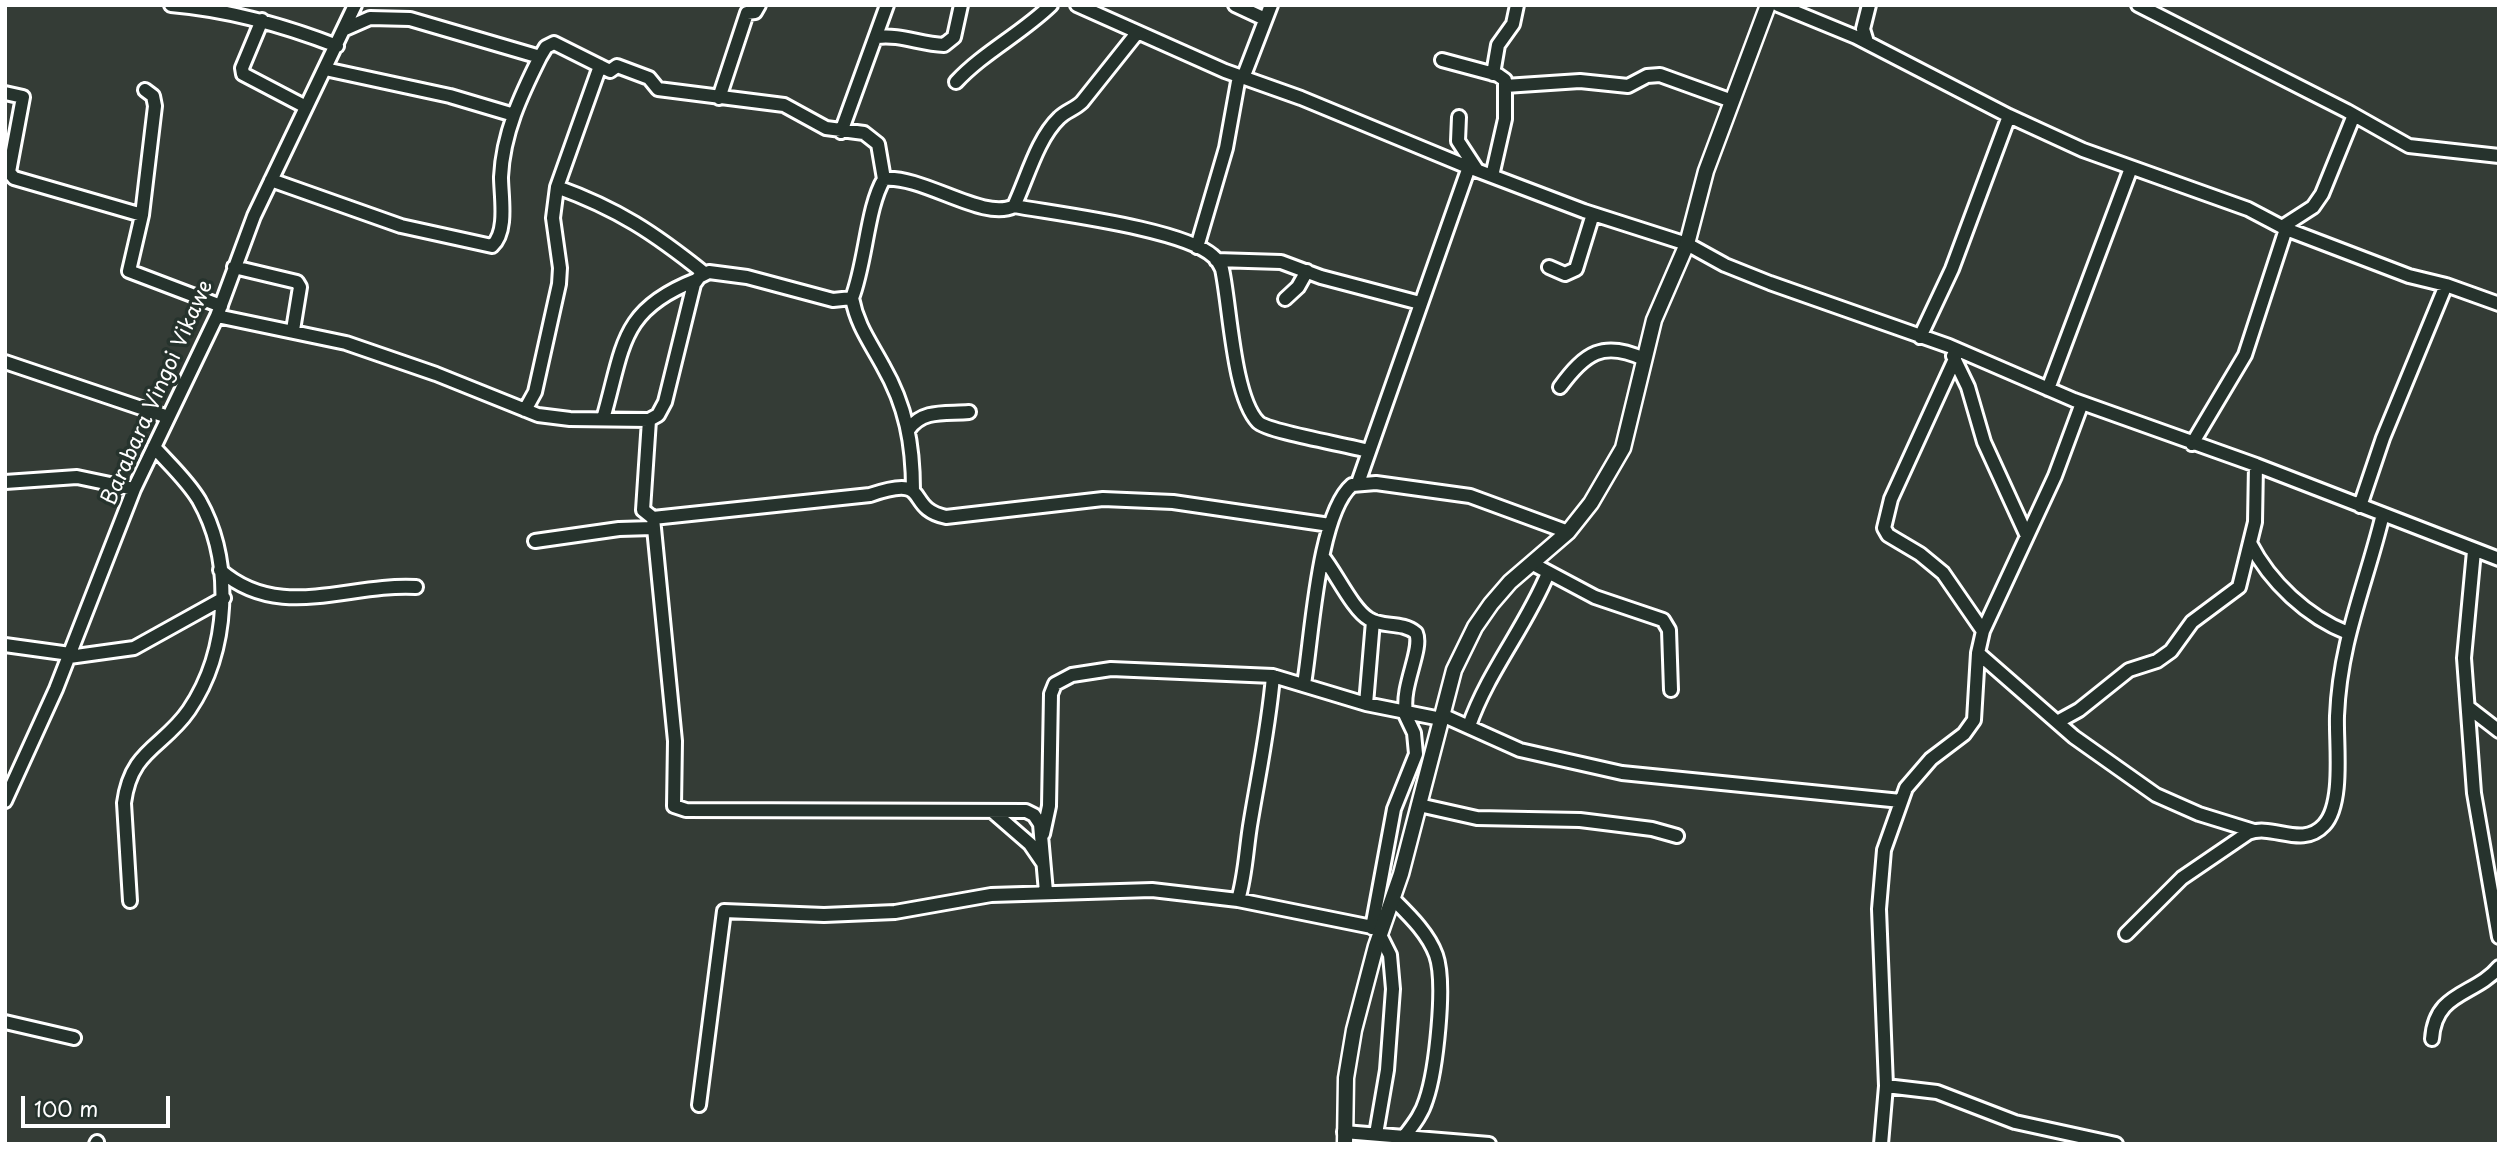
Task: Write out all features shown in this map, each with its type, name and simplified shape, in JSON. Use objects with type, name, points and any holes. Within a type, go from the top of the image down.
[{"type":"street","points":[[171,5],[206,8],[262,20],[337,46]]},
{"type":"street","name":"Barabara Vingoi Vikawe","points":[[5,800],[8,785],[69,655],[134,489],[219,311],[233,267],[271,180],[355,5]]},
{"type":"street","points":[[719,98],[747,13],[755,12],[759,5]]},
{"type":"street","points":[[841,132],[887,5]]},
{"type":"street","points":[[877,37],[892,35],[916,42],[944,45],[954,37],[961,5]]},
{"type":"street","points":[[956,82],[980,57],[1020,32],[1051,5]]},
{"type":"street","points":[[1077,5],[1241,77],[1473,169],[1593,214],[1687,244],[1725,265],[1770,283],[1949,346],[2082,403],[2256,465],[2499,559]]},
{"type":"street","points":[[1235,5],[1265,19]]},
{"type":"street","points":[[1196,247],[1226,148],[1241,77],[1270,5]]},
{"type":"street","points":[[1493,74],[1498,45],[1513,24],[1517,5]]},
{"type":"street","points":[[1378,931],[1394,899],[1454,670],[1475,627],[1510,582],[1568,532],[1591,503],[1623,448],[1654,320],[1687,244],[1706,171],[1768,5]]},
{"type":"street","points":[[1778,5],[1867,42],[2071,145],[2248,209],[2284,228],[2409,276],[2446,285],[2499,304]]},
{"type":"street","points":[[1867,42],[1863,29],[1869,5]]},
{"type":"street","points":[[2138,5],[2354,115],[2409,146],[2499,156]]},
{"type":"street","points":[[345,29],[370,18],[410,19],[540,57]]},
{"type":"street","points":[[262,20],[242,68],[243,75],[306,107]]},
{"type":"street","points":[[1014,206],[1045,139],[1059,118],[1073,111],[1082,102],[1137,33]]},
{"type":"street","points":[[271,180],[388,222],[435,236],[492,246],[500,233],[503,152],[514,115],[540,57],[546,47],[554,43],[613,71],[617,66],[649,78],[658,89],[784,105],[826,128],[864,133],[875,139],[883,160],[884,179],[877,190],[865,260],[852,298],[857,322],[884,367],[901,403],[909,429],[913,490],[929,511],[946,517],[1103,499],[1173,502],[1329,525]]},
{"type":"street","points":[[1442,60],[1503,77],[1504,131],[1492,176]]},
{"type":"street","points":[[525,410],[534,392],[559,284],[561,268],[553,218],[557,187],[600,66]]},
{"type":"street","points":[[325,69],[450,96],[514,115]]},
{"type":"street","points":[[1505,86],[1580,81],[1628,86],[1647,76],[1661,75],[1732,101]]},
{"type":"street","points":[[145,90],[153,96],[155,106],[142,215],[128,269],[132,274],[219,311],[346,343],[552,418],[649,420],[658,415],[665,402],[700,276]]},
{"type":"street","points":[[5,93],[23,97],[7,173],[18,181],[142,215]]},
{"type":"street","points":[[2192,444],[2245,355],[2284,228],[2313,207],[2322,194],[2354,115]]},
{"type":"street","points":[[1920,337],[1952,269],[2010,116]]},
{"type":"street","points":[[1459,117],[1458,142],[1473,169]]},
{"type":"street","points":[[2048,389],[2131,168]]},
{"type":"street","points":[[1358,483],[1420,303],[1473,169]]},
{"type":"street","points":[[884,179],[909,179],[992,209],[1014,206],[1104,222],[1196,247],[1216,260],[1222,269],[1239,374],[1248,406],[1258,422],[1273,430],[1368,450]]},
{"type":"street","points":[[557,187],[625,214],[673,247],[700,276]]},
{"type":"street","points":[[1549,267],[1565,274],[1576,269],[1593,214]]},
{"type":"street","points":[[1216,260],[1281,262],[1420,303]]},
{"type":"street","points":[[233,267],[297,282],[300,287],[293,330]]},
{"type":"street","points":[[1285,299],[1298,287],[1307,271]]},
{"type":"street","points":[[603,419],[629,330],[636,316],[667,293],[700,276],[747,277],[833,300],[852,298]]},
{"type":"street","points":[[2360,506],[2382,438],[2446,285]]},
{"type":"street","points":[[1949,346],[1968,387],[1984,442],[2027,536]]},
{"type":"street","points":[[1560,387],[1574,369],[1603,349],[1615,348],[1644,359]]},
{"type":"street","points":[[1955,359],[1891,499],[1884,528],[1888,535],[1920,554],[1943,573],[1983,631]]},
{"type":"street","points":[[5,362],[168,417]]},
{"type":"street","points":[[1881,1144],[1886,1086],[1879,909],[1884,850],[1901,801],[1917,773],[1958,740],[1974,720],[1978,653],[1983,631],[2055,476],[2082,403]]},
{"type":"street","points":[[909,429],[919,416],[969,412]]},
{"type":"street","points":[[649,420],[643,510],[653,523],[672,690],[676,741],[674,806],[686,810],[1016,810],[1034,815],[1039,820],[1046,891]]},
{"type":"street","points":[[130,901],[124,803],[126,787],[140,758],[189,710],[203,683],[218,633],[224,598],[209,523],[199,501],[154,447]]},
{"type":"street","points":[[2059,721],[2079,710],[2129,670],[2157,661],[2171,651],[2192,622],[2233,595],[2239,587],[2255,522],[2256,465]]},
{"type":"street","points":[[5,482],[77,477],[134,489]]},
{"type":"street","points":[[1304,684],[1329,525],[1346,490],[1358,483],[1470,496],[1568,532]]},
{"type":"street","points":[[535,541],[870,495],[897,486],[913,490]]},
{"type":"street","points":[[1978,653],[2011,684],[2059,721],[2074,737],[2156,795],[2199,814],[2254,831],[2306,835],[2325,825],[2336,799],[2339,671],[2383,514]]},
{"type":"street","points":[[2250,544],[2291,596],[2315,617],[2348,633]]},
{"type":"street","points":[[2474,551],[2463,658],[2481,850],[2499,937]]},
{"type":"street","points":[[1323,556],[1357,607],[1373,621],[1411,629],[1418,637],[1405,686],[1405,712],[1414,733],[1416,754],[1394,809],[1378,931],[1354,1030],[1346,1078],[1345,1138],[1376,1135],[1489,1144]]},
{"type":"street","points":[[1533,564],[1602,600],[1663,620],[1669,630],[1671,690]]},
{"type":"street","points":[[220,570],[246,588],[264,595],[290,599],[416,587]]},
{"type":"street","points":[[1469,726],[1482,692],[1537,600],[1548,573]]},
{"type":"street","points":[[5,645],[69,655],[134,648],[224,598]]},
{"type":"street","points":[[1366,704],[1373,621]]},
{"type":"street","points":[[1041,837],[1049,806],[1052,694],[1060,680],[1111,669],[1273,676],[1366,704],[1441,717],[1469,726],[1520,750],[1622,773],[1901,801]]},
{"type":"street","points":[[1237,900],[1248,862],[1250,824],[1266,742],[1273,676]]},
{"type":"street","points":[[2468,707],[2499,731]]},
{"type":"street","points":[[1419,805],[1477,818],[1580,820],[1652,829],[1677,836]]},
{"type":"street","points":[[992,811],[1030,844],[1044,865]]},
{"type":"street","points":[[2126,934],[2182,878],[2254,831]]},
{"type":"street","points":[[699,1105],[724,911],[824,915],[895,912],[991,895],[1046,891],[1152,890],[1237,900],[1378,931]]},
{"type":"street","points":[[1394,899],[1428,939],[1436,953],[1441,982],[1430,1085],[1420,1115],[1404,1137]]},
{"type":"street","points":[[1376,1135],[1387,1070],[1392,989],[1390,955],[1378,931]]},
{"type":"street","points":[[2432,1039],[2433,1023],[2440,1011],[2458,993],[2484,979],[2499,967]]},
{"type":"street","points":[[5,1022],[75,1038]]},
{"type":"street","points":[[1886,1086],[1937,1093],[2015,1122],[2116,1144]]}]
